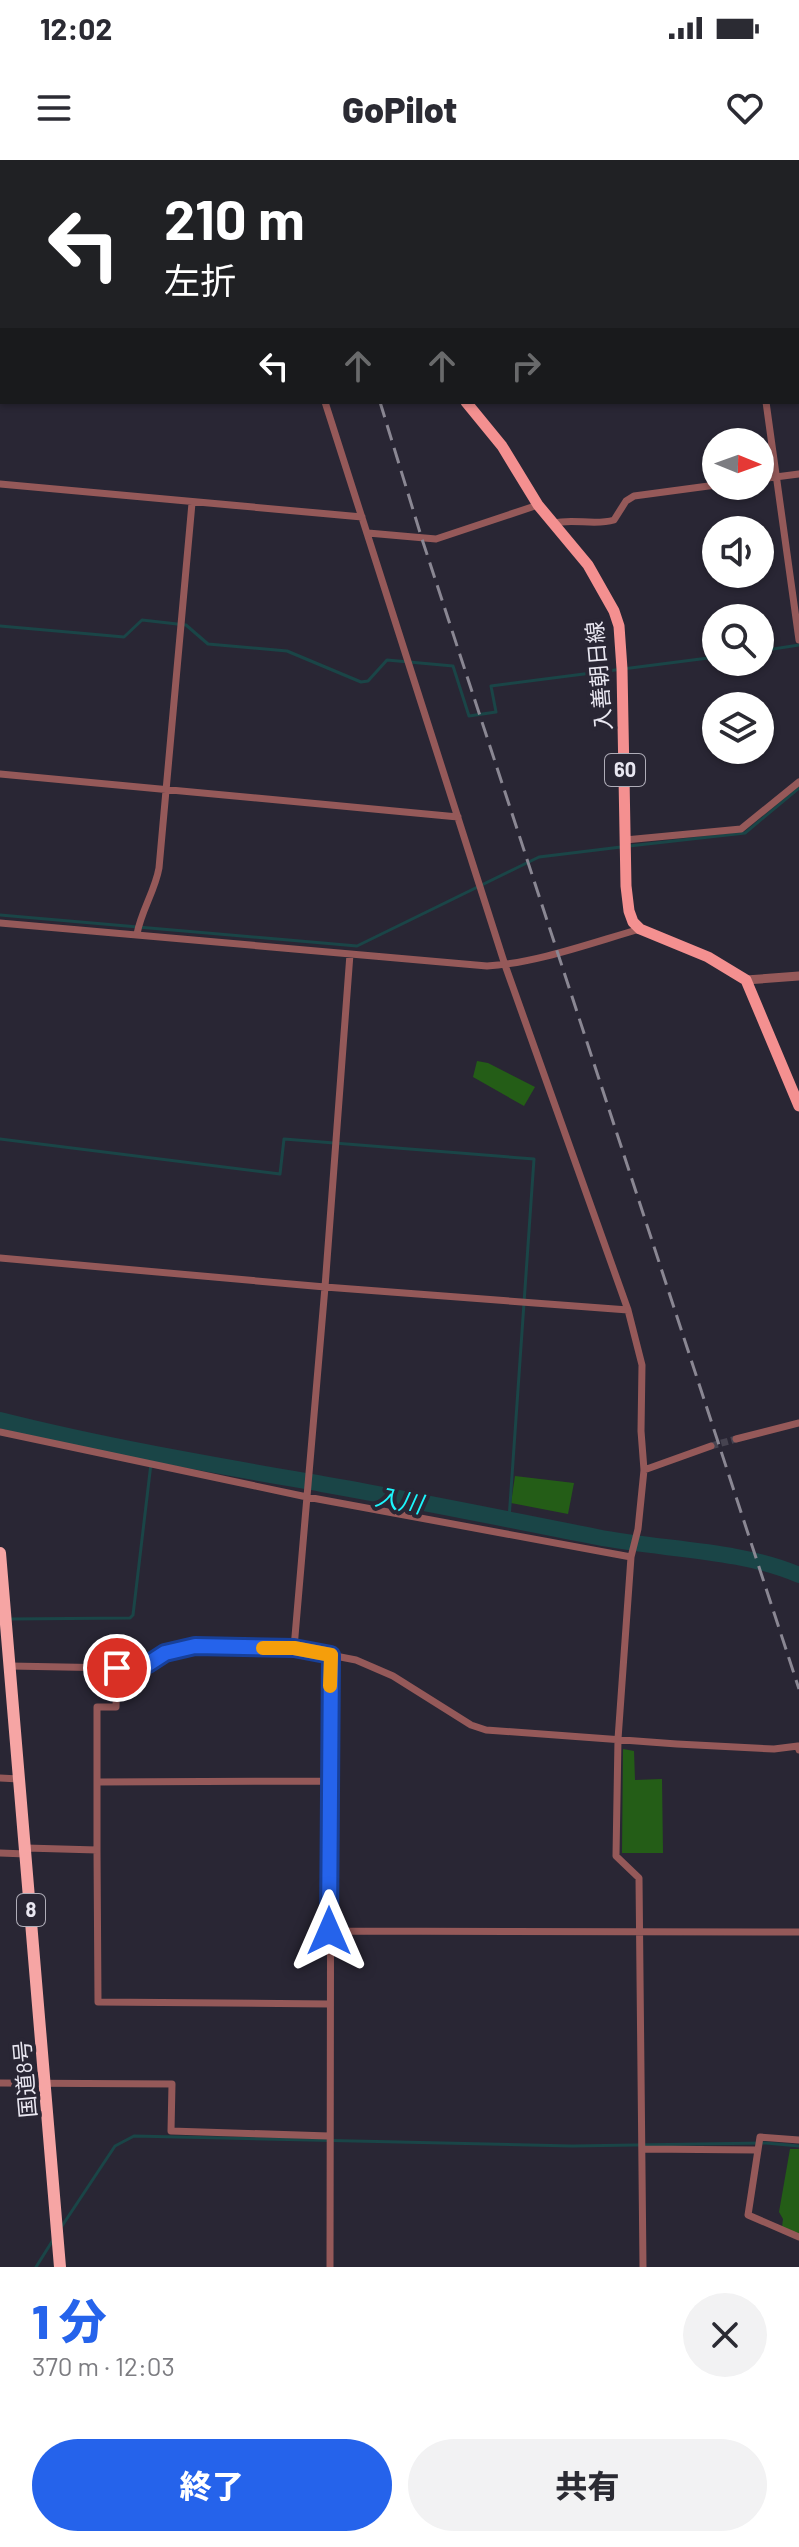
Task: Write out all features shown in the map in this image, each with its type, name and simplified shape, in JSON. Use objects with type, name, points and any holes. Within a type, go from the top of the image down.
[{"type":"highway","name":"国道8号","points":[[0,1553],[60,2267]]},
{"type":"main road","name":"入善朝日線","points":[[468,404],[502,446],[538,505],[588,565],[608,597],[619,626],[627,901],[633,922],[640,929]]},
{"type":"main road","points":[[640,929],[708,957],[746,980],[799,1106]]},
{"type":"street","points":[[326,404],[505,965],[628,1310],[642,1365],[644,1470],[638,1529],[631,1557],[618,1739],[616,1856],[639,1878],[643,2267]]},
{"type":"street","points":[[766,404],[799,640]]},
{"type":"street","points":[[774,477],[799,474]]},
{"type":"street","points":[[0,484],[362,517]]},
{"type":"street","points":[[554,523],[599,525],[614,520],[626,501],[634,496],[702,487]]},
{"type":"street","points":[[137,934],[157,878],[192,503]]},
{"type":"street","points":[[368,533],[436,539],[538,505]]},
{"type":"street","points":[[0,774],[458,817]]},
{"type":"street","points":[[625,840],[741,829],[799,782]]},
{"type":"street","points":[[0,923],[487,966],[505,965],[640,929]]},
{"type":"street","points":[[294,1648],[350,954]]},
{"type":"street","points":[[746,980],[799,976]]},
{"type":"street","points":[[0,1258],[628,1310]]},
{"type":"street","points":[[736,1439],[799,1423]]},
{"type":"street","points":[[0,1432],[307,1497],[631,1557]]},
{"type":"street","points":[[644,1470],[711,1446]]},
{"type":"street","points":[[10,1666],[117,1668],[148,1664],[165,1653],[195,1646],[294,1648],[356,1660],[393,1676],[471,1725],[486,1730],[774,1749],[798,1746],[799,1750]]},
{"type":"street","points":[[330,2267],[331,1655]]},
{"type":"street","points":[[117,1668],[116,1707],[97,1707],[98,2002],[329,2004]]},
{"type":"street","points":[[0,1778],[19,1779]]},
{"type":"street","points":[[98,1782],[330,1781]]},
{"type":"street","points":[[0,1853],[97,1850]]},
{"type":"street","points":[[329,1931],[799,1932]]},
{"type":"street","points":[[0,2083],[172,2084],[171,2131],[329,2136]]},
{"type":"street","points":[[799,2140],[760,2137],[748,2215],[799,2237]]},
{"type":"street","points":[[642,2149],[757,2150]]},
{"type":"green space","points":[[477,1061],[488,1063],[535,1087],[524,1106],[473,1077]]},
{"type":"green space","points":[[515,1476],[574,1483],[568,1514],[511,1503]]},
{"type":"green space","points":[[623,1749],[634,1751],[635,1780],[662,1779],[663,1853],[622,1853]]},
{"type":"green space","points":[[790,2149],[799,2149],[799,2235],[782,2227],[783,2219],[779,2212]]},
{"type":"waterway","points":[[0,626],[124,637],[142,620],[186,625],[208,644],[287,651],[361,682],[368,681],[387,660],[453,666],[469,716],[496,712],[491,686],[702,659]]},
{"type":"waterway","points":[[774,649],[799,645]]},
{"type":"waterway","points":[[629,846],[745,833],[799,788]]},
{"type":"waterway","points":[[0,915],[357,946],[539,857],[621,847]]},
{"type":"waterway","points":[[0,1139],[280,1174],[284,1139],[534,1159],[509,1519]]},
{"type":"waterway","name":"入川","points":[[0,1420],[161,1455],[597,1537],[726,1555],[776,1566],[799,1575]]},
{"type":"waterway","points":[[9,1619],[130,1618],[133,1615],[152,1455]]},
{"type":"waterway","points":[[62,2226],[115,2146],[134,2136],[572,2146],[766,2143],[799,2146]]},
{"type":"waterway","points":[[36,2267],[53,2240]]},
{"type":"tunnel","points":[[711,1446],[736,1439]]},
{"type":"railway","points":[[381,404],[422,539],[799,1689]]},
{"type":"slow traffic","points":[[263,1648],[294,1648],[331,1655],[330,1686]]},
{"type":"route","points":[[117,1668],[148,1664],[165,1653],[195,1646],[294,1648],[331,1655],[329,1931]]}]
